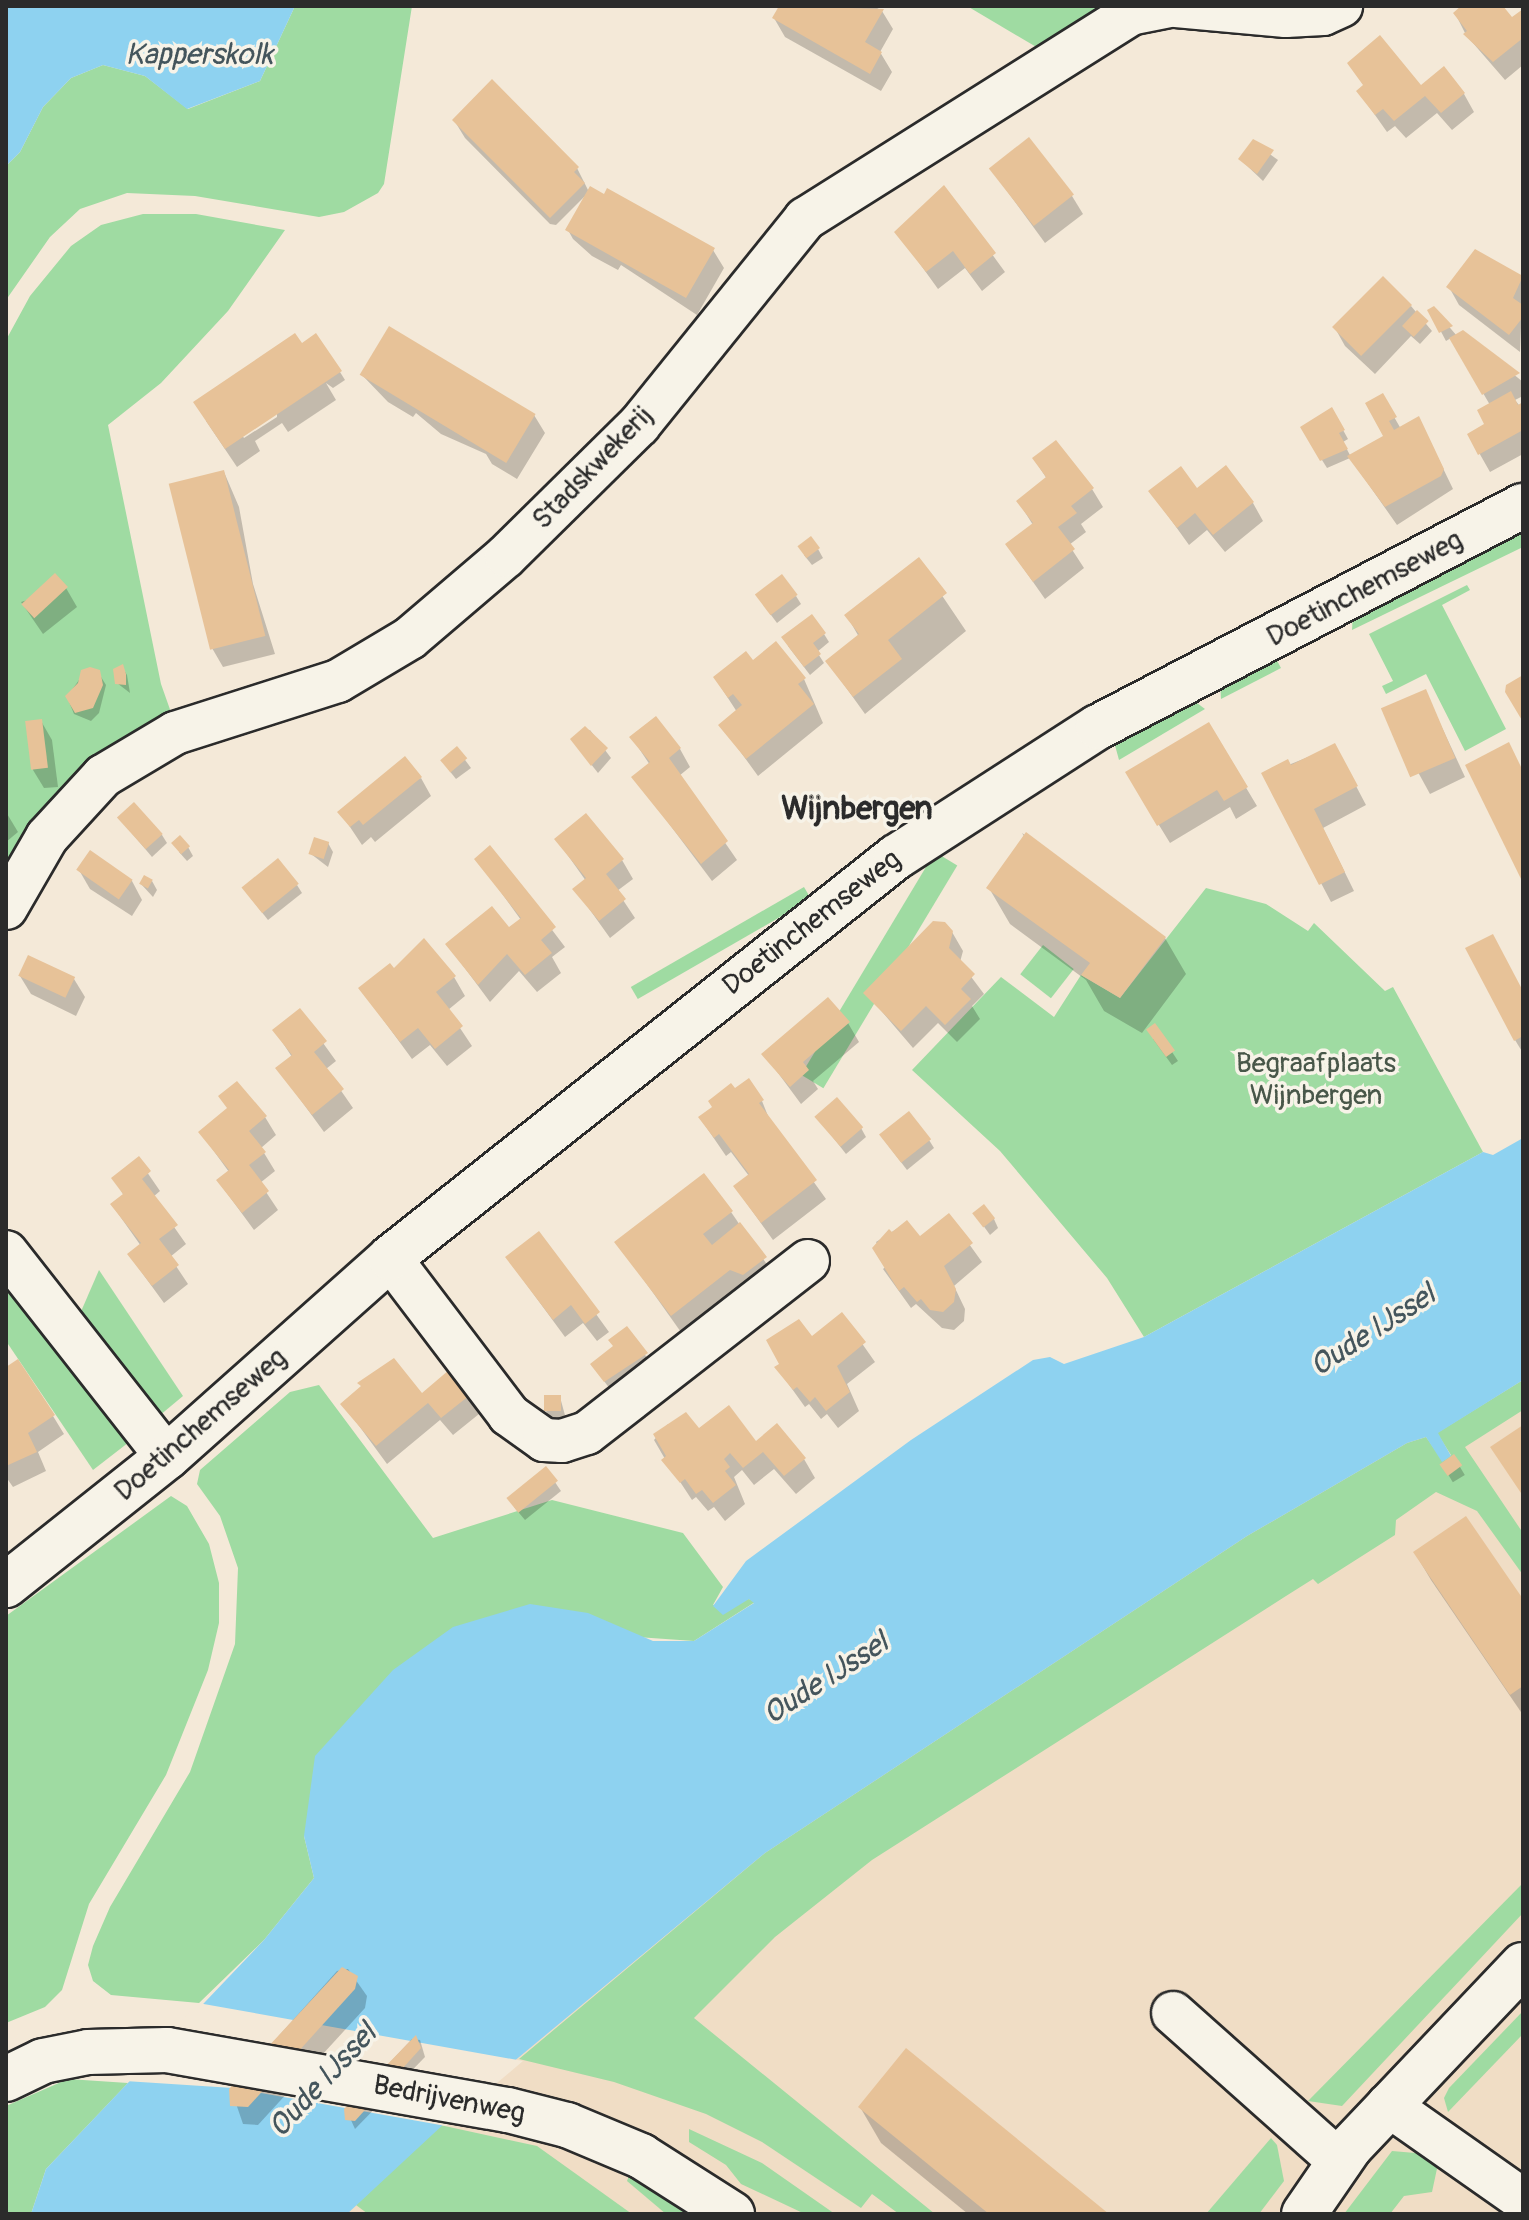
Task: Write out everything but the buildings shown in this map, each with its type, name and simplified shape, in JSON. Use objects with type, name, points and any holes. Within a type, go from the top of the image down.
[{"type":"street","name":"Stadskwekerij","points":[[6,908],[47,837],[103,776],[175,733],[338,681],[410,638],[494,567],[639,425],[805,219],[1130,14],[1173,6],[1286,16],[1323,14],[1341,6]]},
{"type":"street","name":"Doetinchemseweg","points":[[6,1585],[167,1457],[390,1258],[797,931],[1020,773],[1523,506]]},
{"type":"street","points":[[6,1252],[167,1457]]},
{"type":"street","points":[[390,1258],[509,1415],[544,1440],[562,1441],[587,1433],[808,1261]]},
{"type":"street","points":[[1304,2214],[1340,2162],[1388,2105],[1523,1965]]},
{"type":"street","points":[[1173,2013],[1340,2162]]},
{"type":"street","name":"Bedrijvenweg","points":[[6,2079],[43,2061],[116,2048],[228,2059],[508,2110],[567,2125],[641,2156],[732,2214]]},
{"type":"street","points":[[1388,2105],[1523,2200]]},
{"type":"shaded area","points":[[1523,1235],[1523,2214],[204,2214]]},
{"type":"green space","points":[[295,6],[412,6],[384,184],[378,193],[344,212],[319,217],[195,196],[127,193],[80,209],[50,237],[6,300],[6,166],[20,152],[43,107],[71,78],[103,65],[145,76],[188,109],[260,81]]},
{"type":"green space","points":[[967,6],[1107,6],[1038,48]]},
{"type":"green space","points":[[143,214],[196,214],[285,230],[228,311],[161,383],[108,425],[161,684],[173,718],[6,876],[6,340],[30,296],[71,246],[101,225]]},
{"type":"green space","points":[[1523,522],[1523,547],[1352,630],[1353,612]]},
{"type":"green space","points":[[1467,585],[1470,590],[1442,605],[1506,729],[1465,751],[1426,674],[1386,694],[1382,686],[1393,681],[1369,634]]},
{"type":"green space","points":[[1273,653],[1281,668],[1221,699],[1220,681]]},
{"type":"green space","points":[[1189,697],[1205,709],[1119,760],[1113,738]]},
{"type":"green space","points":[[935,852],[957,865],[823,1088],[801,1075]]},
{"type":"green space","points":[[804,887],[811,899],[638,999],[631,987]]},
{"type":"green space","name":"Begraafplaats Wijnbergen","points":[[1206,888],[1266,904],[1308,931],[1314,923],[1385,991],[1393,987],[1483,1152],[1144,1337],[1107,1278],[1000,1151],[912,1070],[1001,977],[1054,1017],[1081,975],[1120,998]]},
{"type":"green space","points":[[1043,945],[1074,969],[1051,998],[1020,974]]},
{"type":"green space","points":[[99,1270],[183,1396],[153,1421],[76,1323]]},
{"type":"green space","points":[[6,1277],[133,1439],[93,1470],[6,1341]]},
{"type":"green space","points":[[1523,1380],[1523,1410],[1465,1447],[1523,1533],[1523,1575],[1477,1511],[1436,1492],[1396,1520],[1395,1535],[1318,1584],[1313,1579],[872,1860],[775,1937],[694,2018],[935,2214],[899,2214],[872,2194],[861,2208],[762,2142],[706,2114],[614,2082],[519,2059],[765,1853],[1247,1536],[1407,1443],[1426,1437],[1443,1461],[1451,1455],[1437,1433]]},
{"type":"green space","points":[[319,1385],[433,1538],[552,1500],[683,1533],[723,1587],[713,1605],[749,1599],[755,1602],[694,1641],[637,1637],[304,1836],[314,1878],[264,1940],[199,2003],[111,1995],[93,1981],[88,1965],[93,1946],[110,1907],[190,1772],[235,1644],[238,1568],[220,1516],[197,1484],[200,1470],[290,1392]]},
{"type":"green space","points":[[171,1496],[187,1506],[209,1544],[219,1583],[219,1623],[208,1670],[166,1775],[89,1904],[62,1990],[45,2007],[6,2023],[6,1616]]},
{"type":"green space","points":[[1523,1883],[1523,1913],[1342,2106],[1308,2101]]},
{"type":"green space","points":[[1523,2011],[1523,2034],[1448,2112],[1444,2098],[1449,2088]]},
{"type":"green space","points":[[68,2079],[128,2083],[46,2169],[31,2214],[6,2214],[6,2106]]},
{"type":"green space","points":[[440,2125],[537,2146],[632,2214],[368,2214],[356,2205]]},
{"type":"green space","points":[[689,2129],[762,2163],[835,2214],[805,2214],[741,2184],[726,2165],[689,2142]]},
{"type":"green space","points":[[1271,2138],[1277,2145],[1284,2181],[1259,2214],[1206,2214]]},
{"type":"green space","points":[[1392,2151],[1427,2154],[1438,2164],[1432,2192],[1404,2196],[1390,2214],[1344,2214]]},
{"type":"green space","points":[[629,2176],[698,2214],[666,2214],[627,2181]]},
{"type":"water","name":"Kapperskolk","points":[[6,6],[295,6],[260,81],[187,109],[145,76],[103,65],[71,78],[43,107],[20,152],[6,166]]},
{"type":"water","name":"Oude IJssel","points":[[1523,1138],[1523,1380],[1438,1433],[1451,1456],[1442,1462],[1426,1437],[1407,1443],[1247,1536],[765,1853],[489,2082],[347,2214],[31,2214],[46,2169],[264,1940],[314,1878],[304,1836],[315,1756],[393,1670],[453,1627],[530,1604],[588,1613],[653,1641],[694,1641],[754,1603],[749,1599],[723,1615],[713,1606],[746,1561],[911,1440],[1033,1360],[1050,1357],[1064,1364],[1144,1337],[1483,1152],[1493,1155]]},
{"type":"pier","points":[[198,2003],[523,2061],[446,2126],[233,2088],[125,2081]]},
{"type":"district","name":"Wijnbergen","points":[[857,809]]}]
